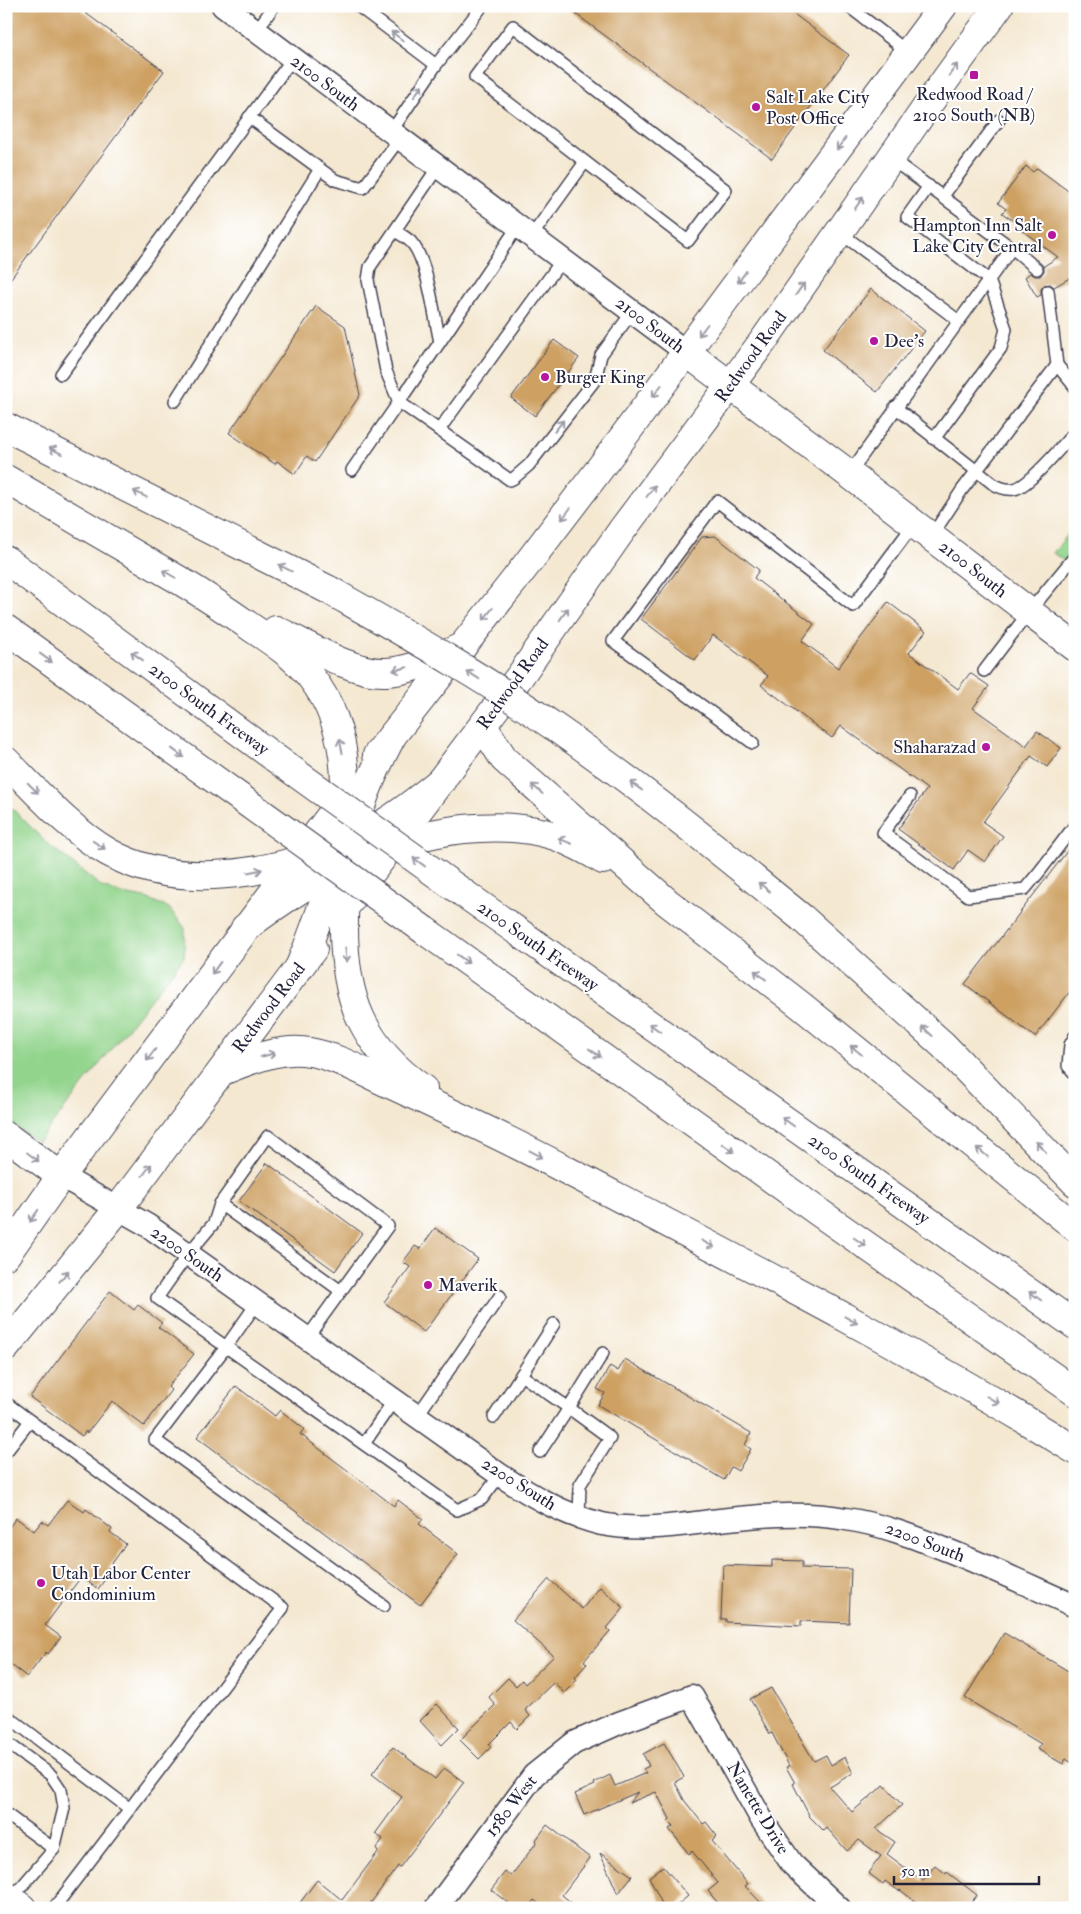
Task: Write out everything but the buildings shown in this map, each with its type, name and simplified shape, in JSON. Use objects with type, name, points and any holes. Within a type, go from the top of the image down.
[{"type":"main road","points":[[6,1255],[61,1176],[245,928],[346,795],[537,551],[943,6]]},
{"type":"main road","name":"Redwood Road","points":[[6,1347],[118,1208],[483,726],[622,530],[764,340],[890,158],[999,6]]},
{"type":"main road","name":"2100 South","points":[[686,352],[1075,647]]},
{"type":"main road","points":[[6,427],[329,590],[430,647],[555,727],[685,822],[802,918],[943,1045],[1075,1182]]},
{"type":"main road","points":[[6,479],[211,599],[356,668],[372,672],[403,669],[462,647]]},
{"type":"main road","name":"2100 South Freeway","points":[[6,560],[275,758],[459,890],[1075,1324]]},
{"type":"main road","points":[[211,599],[290,655],[314,681],[328,704],[336,727],[344,766],[346,795],[344,854],[346,906],[344,937],[348,972],[361,1018],[371,1037],[401,1072],[441,1101],[493,1132],[893,1343],[1075,1450]]},
{"type":"main road","points":[[6,629],[817,1211],[1075,1392]]},
{"type":"main road","points":[[483,726],[504,758],[667,902],[799,1004],[1075,1227]]},
{"type":"main road","points":[[299,968],[344,854],[369,784],[392,736]]},
{"type":"main road","points":[[6,761],[78,830],[109,852],[145,868],[176,874],[210,875],[239,873],[262,869],[297,859],[344,854],[435,833],[477,828],[517,828],[555,836],[592,853],[667,902]]},
{"type":"main road","points":[[245,928],[442,780]]},
{"type":"main road","points":[[222,1070],[285,1051],[321,1054],[493,1132]]},
{"type":"main road","points":[[6,1136],[61,1176]]},
{"type":"street","name":"2100 South","points":[[222,6],[686,352]]},
{"type":"street","name":"2200 South","points":[[61,1176],[147,1225],[500,1475],[538,1499],[579,1517],[602,1524],[632,1527],[671,1526],[766,1515],[845,1518],[877,1525],[916,1538],[986,1566],[1075,1606]]},
{"type":"street","name":"1580 West","points":[[437,1907],[534,1775],[574,1743],[619,1722],[692,1696]]},
{"type":"street","name":"Nanette Drive","points":[[692,1696],[762,1820],[792,1864],[839,1908]]},
{"type":"lane","points":[[256,31],[274,6]]},
{"type":"lane","points":[[358,6],[436,65]]},
{"type":"lane","points":[[249,117],[336,180],[363,188],[436,65],[480,9],[476,6]]},
{"type":"lane","points":[[848,6],[908,52]]},
{"type":"lane","points":[[513,26],[726,190],[688,241],[585,162],[474,76],[513,26]]},
{"type":"lane","points":[[61,374],[293,58]]},
{"type":"lane","points":[[943,196],[999,120]]},
{"type":"lane","points":[[890,158],[1012,248],[1037,269]]},
{"type":"lane","points":[[352,470],[440,342],[524,231],[585,162]]},
{"type":"lane","points":[[438,167],[370,267],[368,280],[386,371],[399,402],[510,480],[529,465],[595,380],[601,356],[632,312]]},
{"type":"lane","points":[[175,402],[320,169]]},
{"type":"lane","points":[[929,186],[907,217],[989,280],[1006,329],[1001,348],[934,439]]},
{"type":"lane","points":[[394,231],[410,241],[418,252],[424,267],[440,342]]},
{"type":"lane","points":[[839,232],[959,321]]},
{"type":"lane","points":[[849,474],[895,407],[1012,248]]},
{"type":"lane","points":[[439,430],[562,260]]},
{"type":"lane","points":[[1048,291],[1057,365],[1075,387]]},
{"type":"lane","points":[[753,743],[613,641],[717,501],[853,606],[977,471],[1057,365]]},
{"type":"lane","points":[[895,407],[934,439],[998,486],[1014,489],[1027,484],[1075,432]]},
{"type":"lane","points":[[984,670],[1028,612],[1075,556]]},
{"type":"lane","points":[[910,796],[883,833],[968,896],[1025,889],[1075,825]]},
{"type":"lane","points":[[1075,1036],[1070,1044],[1068,1066],[1075,1074]]},
{"type":"lane","points":[[307,1338],[388,1226],[268,1136],[220,1204],[214,1223],[188,1254],[157,1298],[457,1510],[482,1499],[500,1475]]},
{"type":"lane","points":[[220,1204],[341,1291]]},
{"type":"lane","points":[[417,1416],[500,1296]]},
{"type":"lane","points":[[257,1303],[226,1347],[154,1440],[384,1606]]},
{"type":"lane","points":[[494,1417],[554,1324]]},
{"type":"lane","points":[[540,1452],[603,1353]]},
{"type":"lane","points":[[521,1375],[610,1438],[580,1485],[579,1517]]},
{"type":"lane","points":[[364,1444],[394,1400]]},
{"type":"lane","points":[[6,1403],[283,1608],[54,1908]]},
{"type":"lane","points":[[6,1452],[30,1420]]},
{"type":"lane","points":[[6,1715],[130,1809]]},
{"type":"lane","points":[[6,1742],[51,1775],[61,1790],[64,1808],[54,1849],[13,1901]]},
{"type":"lane","points":[[6,1814],[54,1849]]},
{"type":"green space","points":[[1075,526],[1075,569],[1053,553]]},
{"type":"green space","points":[[6,802],[48,844],[102,887],[122,894],[146,898],[169,908],[185,928],[184,957],[38,1142],[6,1120]]},
{"type":"place","name":"Redwood Road / 2100 South (NB)","points":[[974,75]]},
{"type":"place","name":"Salt Lake City Post Office","points":[[756,107]]},
{"type":"place","name":"Hampton Inn Salt Lake City Central","points":[[1052,235]]},
{"type":"place","name":"Dee's","points":[[874,341]]},
{"type":"place","name":"Burger King","points":[[545,377]]},
{"type":"place","name":"Shaharazad","points":[[986,747]]},
{"type":"place","name":"Maverik","points":[[428,1285]]},
{"type":"place","name":"Utah Labor Center Condominium","points":[[41,1583]]}]
